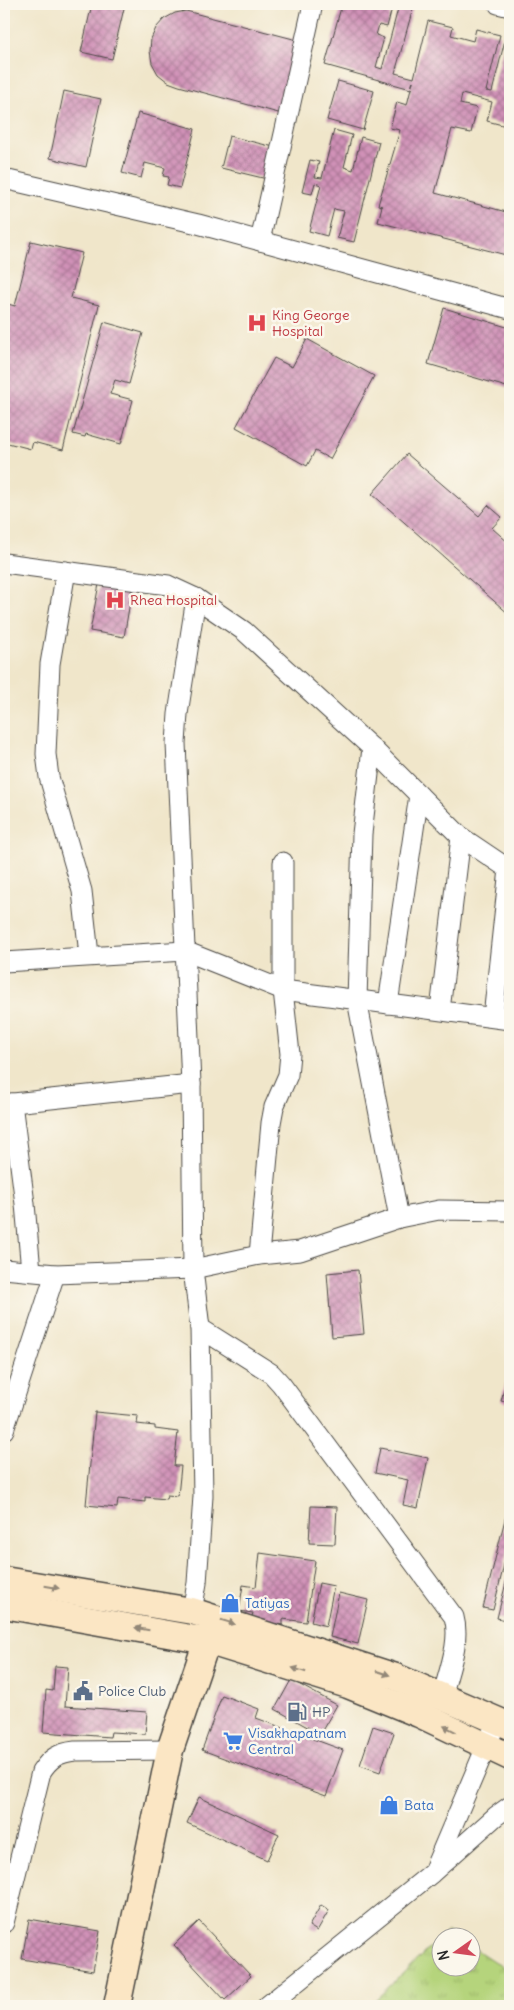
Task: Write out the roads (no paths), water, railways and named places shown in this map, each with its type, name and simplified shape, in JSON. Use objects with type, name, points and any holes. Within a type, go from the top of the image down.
[{"type":"main road","points":[[4,1580],[192,1611],[396,1677],[504,1724]]},
{"type":"main road","points":[[4,1605],[207,1641],[348,1685],[419,1714],[485,1747],[510,1757]]},
{"type":"main road","points":[[117,2006],[170,1750],[207,1641]]},
{"type":"street","points":[[260,241],[313,4]]},
{"type":"street","points":[[498,4],[510,7]]},
{"type":"street","points":[[4,179],[198,224],[510,309]]},
{"type":"street","points":[[4,563],[168,585],[196,598],[244,631],[372,748],[461,836],[510,870],[501,1018],[283,990],[184,951],[88,955],[4,962]]},
{"type":"street","points":[[66,571],[50,664],[46,754],[49,777],[82,891],[88,955]]},
{"type":"street","points":[[192,1611],[197,1583],[203,1496],[200,1328],[193,1269],[191,1084],[176,743],[178,714],[196,598]]},
{"type":"street","points":[[372,748],[362,834],[357,1000],[399,1218]]},
{"type":"street","points":[[388,1004],[419,794]]},
{"type":"street","points":[[440,1010],[461,836]]},
{"type":"street","points":[[260,1255],[271,1123],[274,1107],[288,1075],[290,1054],[283,990],[283,862]]},
{"type":"street","points":[[30,1271],[25,1204],[8,1104],[191,1084]]},
{"type":"street","points":[[4,1269],[54,1274],[193,1269],[260,1255],[300,1251],[399,1218],[439,1210],[510,1211]]},
{"type":"street","points":[[4,1430],[54,1274]]},
{"type":"street","points":[[200,1328],[271,1374],[281,1384],[454,1618],[457,1629],[456,1640],[442,1697]]},
{"type":"street","points":[[432,1873],[485,1747],[504,1724]]},
{"type":"street","points":[[4,1922],[41,1772],[49,1761],[61,1753],[75,1751],[170,1750]]},
{"type":"street","points":[[267,2006],[432,1873],[496,1816],[510,1806]]},
{"type":"place","name":"King George Hospital","points":[[257,323]]},
{"type":"place","name":"Rhea Hospital","points":[[115,600]]},
{"type":"place","name":"Tatiyas","points":[[230,1603]]},
{"type":"place","name":"Police Club","points":[[83,1691]]},
{"type":"place","name":"HP","points":[[297,1712]]},
{"type":"place","name":"Visakhapatnam Central","points":[[233,1741]]},
{"type":"place","name":"Bata","points":[[389,1805]]}]
